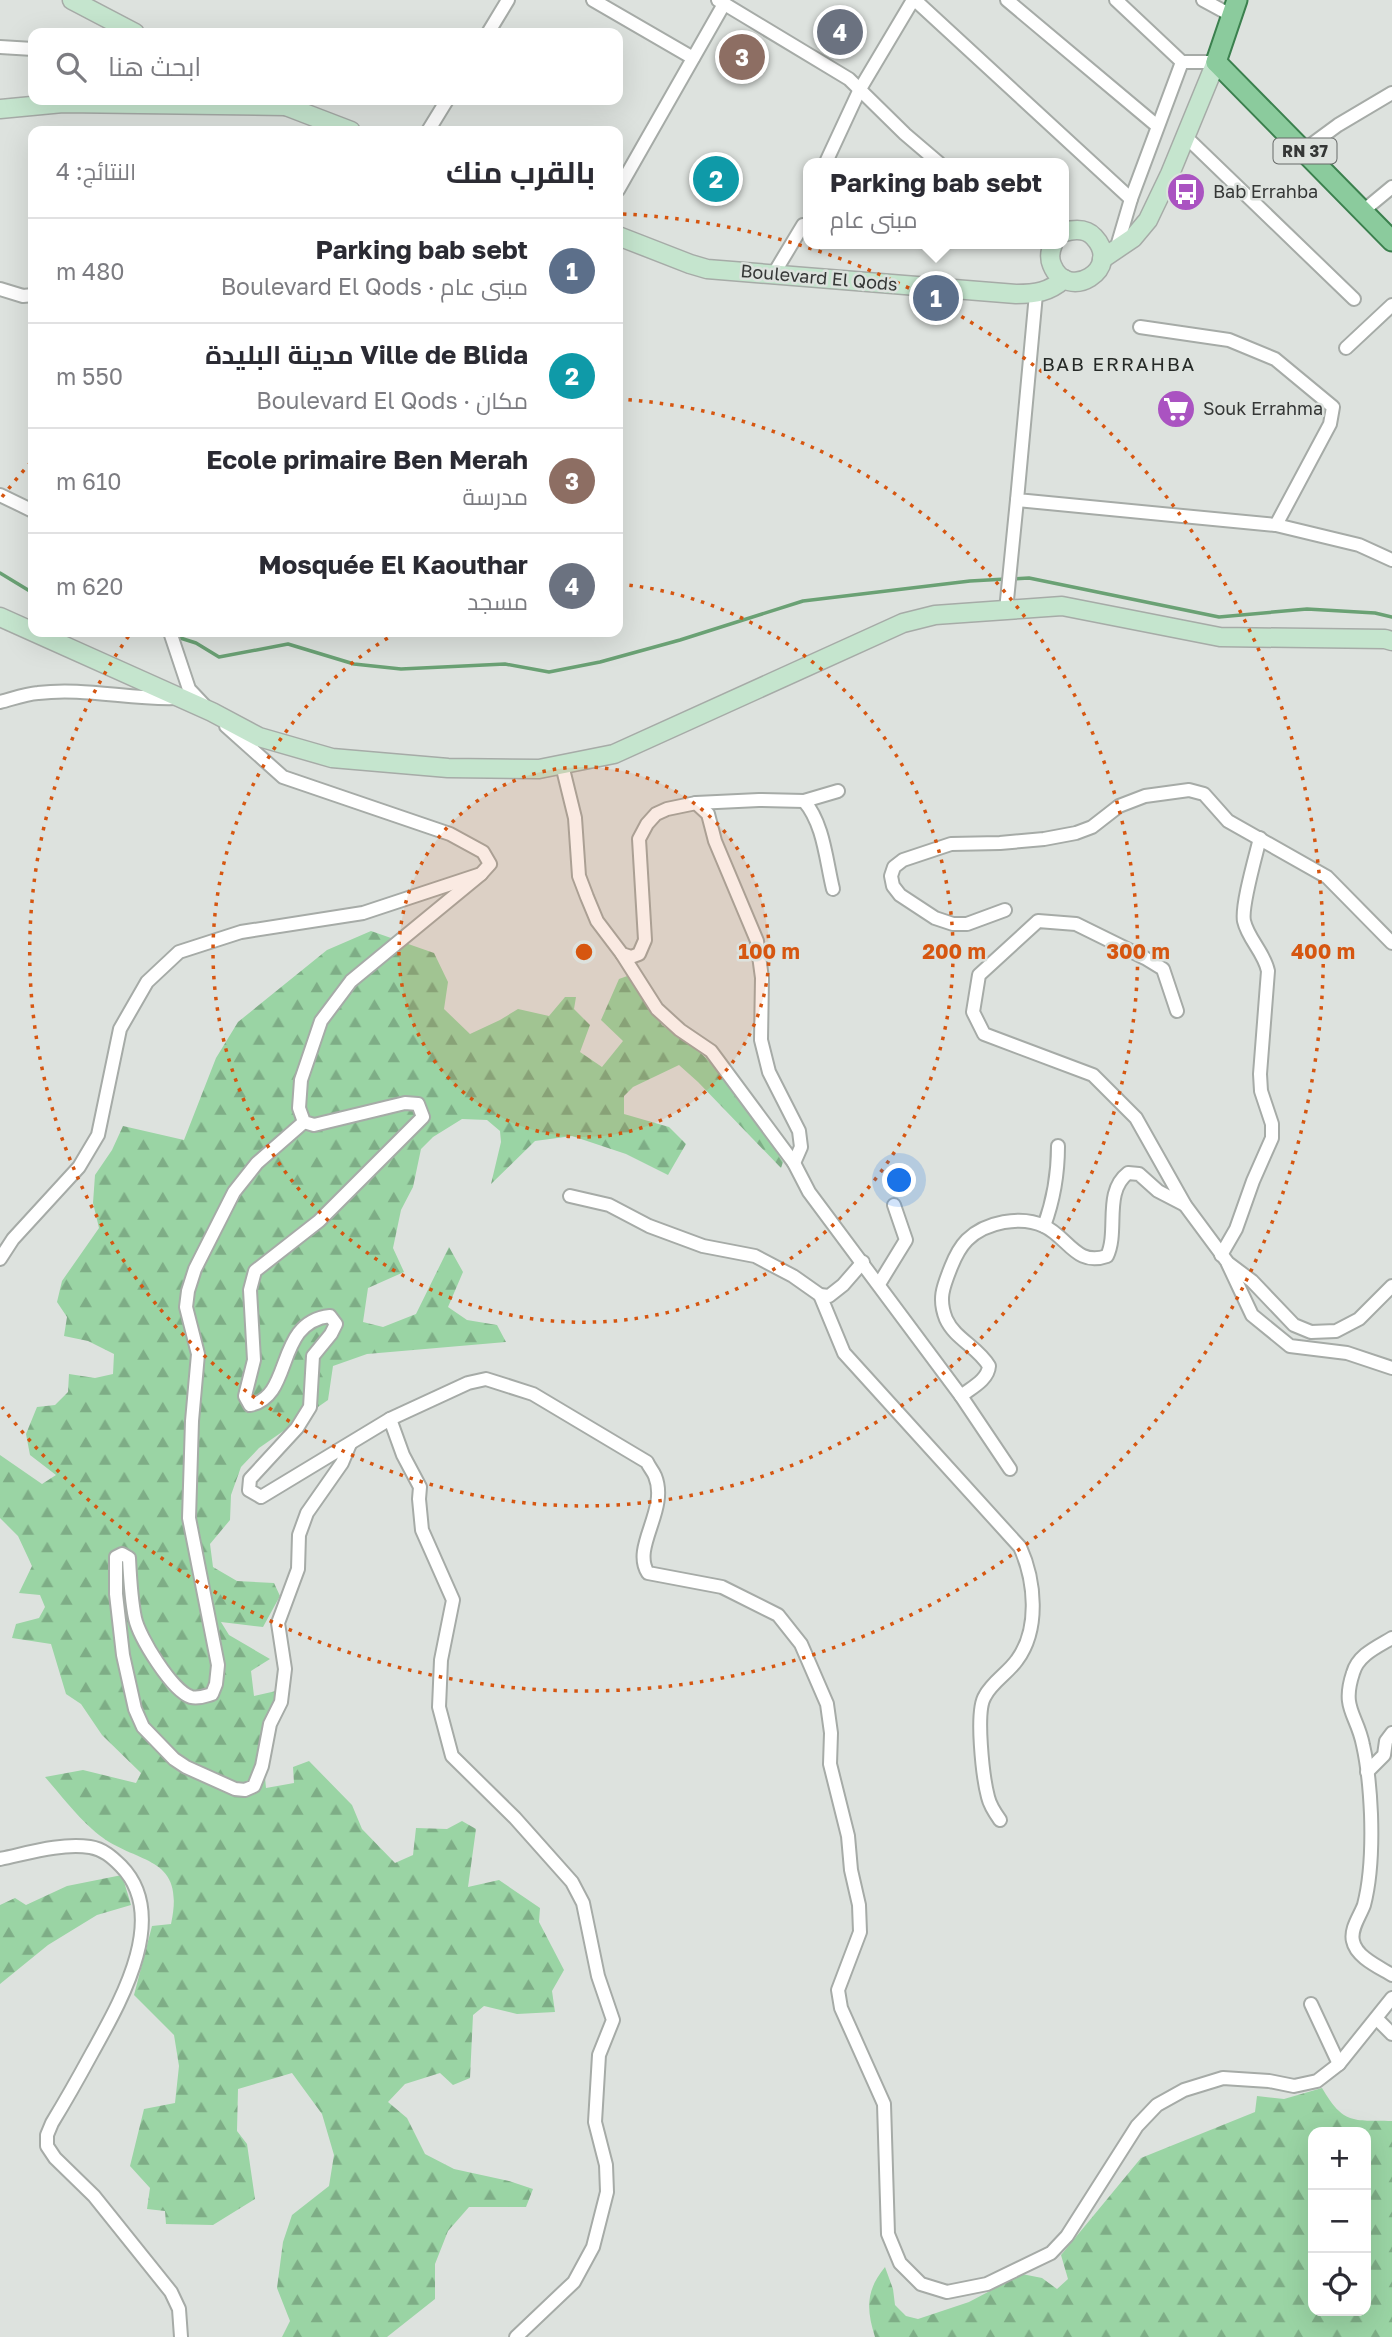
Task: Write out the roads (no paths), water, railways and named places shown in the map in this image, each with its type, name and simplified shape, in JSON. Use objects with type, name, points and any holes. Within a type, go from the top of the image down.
[{"type":"main road","points":[[1216,62],[1231,4]]},
{"type":"main road","name":"RN 37","points":[[1216,62],[1392,241]]},
{"type":"street","points":[[72,0],[125,28]]},
{"type":"street","points":[[491,28],[508,0]]},
{"type":"street","points":[[593,0],[693,58]]},
{"type":"street","points":[[828,158],[860,89],[914,0],[1130,199]]},
{"type":"street","points":[[1007,0],[1156,125]]},
{"type":"street","points":[[1109,255],[1133,238],[1148,220],[1216,62],[1182,62],[1116,0]]},
{"type":"street","points":[[1203,0],[1231,4]]},
{"type":"street","points":[[623,181],[693,58],[721,2],[849,79],[933,158]]},
{"type":"street","points":[[0,47],[28,49]]},
{"type":"street","points":[[1051,249],[1050,261],[1055,272],[1064,279],[1080,282],[1095,274],[1109,255],[1182,62]]},
{"type":"street","points":[[1304,150],[1338,125],[1392,93]]},
{"type":"street","points":[[0,109],[42,105]]},
{"type":"street","points":[[283,105],[322,126]]},
{"type":"street","points":[[431,126],[444,105]]},
{"type":"street","points":[[1185,136],[1354,299]]},
{"type":"street","points":[[1363,211],[1392,187]]},
{"type":"street","points":[[773,275],[803,225]]},
{"type":"street","points":[[1069,232],[1079,229],[1092,234],[1109,255]]},
{"type":"street","name":"Boulevard El Qods","points":[[623,238],[698,267],[1036,294]]},
{"type":"street","points":[[1006,610],[1036,294],[1052,289],[1064,279]]},
{"type":"street","points":[[0,289],[28,296]]},
{"type":"street","points":[[1346,348],[1392,305]]},
{"type":"street","points":[[1140,327],[1229,340],[1275,359],[1333,407],[1330,424],[1276,525]]},
{"type":"street","points":[[0,495],[28,509]]},
{"type":"street","points":[[1017,500],[1276,525],[1359,545],[1392,560]]},
{"type":"street","points":[[48,637],[185,694],[259,737],[332,758],[448,768],[539,769],[614,754],[903,622],[935,615],[1062,606],[1220,637],[1392,641]]},
{"type":"street","points":[[0,617],[28,629]]},
{"type":"street","points":[[171,637],[185,694]]},
{"type":"street","points":[[0,702],[38,693],[96,693],[149,699],[185,694]]},
{"type":"street","points":[[212,712],[283,778],[450,834],[483,852],[490,864],[351,981],[321,1021],[301,1080],[299,1108],[304,1122]]},
{"type":"street","points":[[562,765],[575,818],[579,876],[597,921],[657,1009],[680,1030],[711,1051],[794,1163],[809,1192],[961,1395],[1010,1469]]},
{"type":"street","points":[[1005,910],[967,923],[953,924],[935,918],[900,895],[893,886],[891,876],[894,867],[903,860],[951,844],[1000,843],[1076,833],[1092,827],[1119,806],[1144,796],[1189,790],[1204,794],[1228,821],[1327,877],[1392,943]]},
{"type":"street","points":[[622,954],[631,957],[639,954],[646,940],[639,839],[656,814],[696,803],[759,800],[804,802],[838,791]]},
{"type":"street","points":[[804,802],[813,812],[833,889]]},
{"type":"street","points":[[696,803],[708,814],[715,841],[757,942],[762,978],[761,1040],[769,1072],[799,1131],[801,1147],[794,1163]]},
{"type":"street","points":[[1225,1259],[1253,1181],[1272,1138],[1272,1124],[1261,1091],[1268,971],[1266,959],[1244,920],[1245,903],[1260,838]]},
{"type":"street","points":[[0,1259],[13,1239],[86,1156],[98,1135],[120,1029],[147,982],[180,952],[241,932],[363,913],[481,874]]},
{"type":"street","points":[[1177,1010],[1163,969],[1076,924],[1038,921],[979,975],[974,1012],[984,1034],[1093,1075],[1136,1118],[1185,1205],[1225,1259],[1252,1315],[1290,1346],[1347,1353],[1392,1368]]},
{"type":"street","points":[[304,1122],[314,1125],[405,1103],[418,1104],[423,1117],[319,1221],[255,1271],[250,1290],[254,1360],[245,1396],[250,1405],[261,1403],[276,1384],[289,1346],[302,1328],[318,1317],[330,1316],[336,1324],[313,1356],[310,1407],[297,1428],[250,1479],[249,1490],[261,1497],[390,1419],[468,1383],[486,1379],[533,1394],[646,1462],[656,1478],[658,1499],[652,1529],[642,1553],[642,1565],[648,1573],[722,1587],[778,1615],[801,1644],[827,1704],[831,1733],[830,1764],[848,1836],[851,1870],[859,1905],[860,1932],[838,1990],[841,2008],[884,2104],[888,2234],[900,2263],[921,2284],[947,2292],[987,2284],[1051,2253],[1067,2236],[1137,2126],[1157,2105],[1184,2090],[1223,2078],[1269,2081],[1294,2086],[1317,2081],[1339,2064],[1392,1998]]},
{"type":"street","points":[[304,1122],[257,1163],[234,1192],[195,1269],[188,1291],[186,1307],[198,1354],[192,1421],[189,1518],[218,1665],[212,1693],[200,1698],[188,1696],[159,1665],[145,1643],[135,1619],[129,1558],[122,1554],[116,1557],[116,1594],[122,1655],[135,1709],[143,1727],[174,1759],[235,1789],[245,1790],[254,1786],[262,1766],[271,1724],[281,1702],[285,1669],[278,1623],[298,1569],[299,1535],[307,1513],[342,1462],[350,1444]]},
{"type":"street","points":[[1044,1226],[1056,1185],[1058,1146]]},
{"type":"street","points":[[961,1395],[989,1372],[989,1366],[975,1349],[957,1334],[942,1309],[940,1294],[957,1252],[969,1238],[993,1225],[1012,1221],[1044,1226],[1086,1259],[1095,1260],[1107,1256],[1113,1243],[1114,1195],[1122,1178],[1128,1173],[1139,1174],[1158,1191],[1185,1205]]},
{"type":"street","points":[[570,1196],[609,1205],[649,1226],[703,1246],[755,1256],[793,1276],[820,1295],[829,1296],[844,1285],[863,1262]]},
{"type":"street","points":[[879,1284],[906,1240],[894,1205]]},
{"type":"street","points":[[1225,1259],[1252,1281],[1294,1325],[1311,1332],[1336,1331],[1359,1319],[1392,1286]]},
{"type":"street","points":[[820,1295],[844,1353],[1020,1547],[1029,1567],[1032,1588],[1031,1628],[1019,1658],[984,1696],[980,1709],[982,1760],[988,1797],[1000,1820]]},
{"type":"street","points":[[390,1419],[402,1455],[420,1487],[422,1530],[453,1600],[441,1660],[439,1707],[452,1756],[515,1818],[572,1882],[583,1903],[598,1976],[613,2020],[599,2054],[595,2122],[606,2165],[607,2193],[593,2247],[574,2282],[516,2337]]},
{"type":"street","points":[[1392,1638],[1363,1656],[1353,1670],[1349,1690],[1349,1709],[1363,1742],[1371,1815],[1364,1905],[1353,1932],[1353,1942],[1359,1954],[1392,1975]]},
{"type":"street","points":[[1367,1772],[1384,1755],[1392,1733]]},
{"type":"street","points":[[0,1859],[55,1847],[92,1847],[110,1855],[128,1873],[137,1890],[141,1912],[134,1967],[122,2000],[52,2123],[47,2135],[47,2146],[55,2158],[94,2196],[170,2292],[180,2309],[181,2337]]},
{"type":"street","points":[[1311,2004],[1339,2064]]},
{"type":"street","points":[[1377,2019],[1392,2034]]},
{"type":"street","points":[[180,2318],[191,2337]]},
{"type":"waterway","points":[[0,573],[28,590]]},
{"type":"waterway","points":[[1014,579],[1029,578],[1219,617],[1307,609],[1375,613],[1392,617]]},
{"type":"waterway","points":[[177,637],[196,643],[219,657],[288,644],[354,664],[401,669],[505,664],[549,672],[600,662],[680,640],[803,601],[1006,579]]},
{"type":"place","name":"Mosquée El Kaouthar","points":[[840,32]]},
{"type":"place","name":"Ecole primaire Ben Merah","points":[[742,57]]},
{"type":"place","name":"Ville de Blida مدينة البليدة","points":[[716,179]]},
{"type":"place","name":"Bab Errahba","points":[[1186,192]]},
{"type":"place","name":"Parking bab sebt","points":[[936,298]]},
{"type":"place","name":"Souk Errahma","points":[[1176,409]]},
{"type":"district","name":"BAB ERRAHBA","points":[[1119,364]]}]
